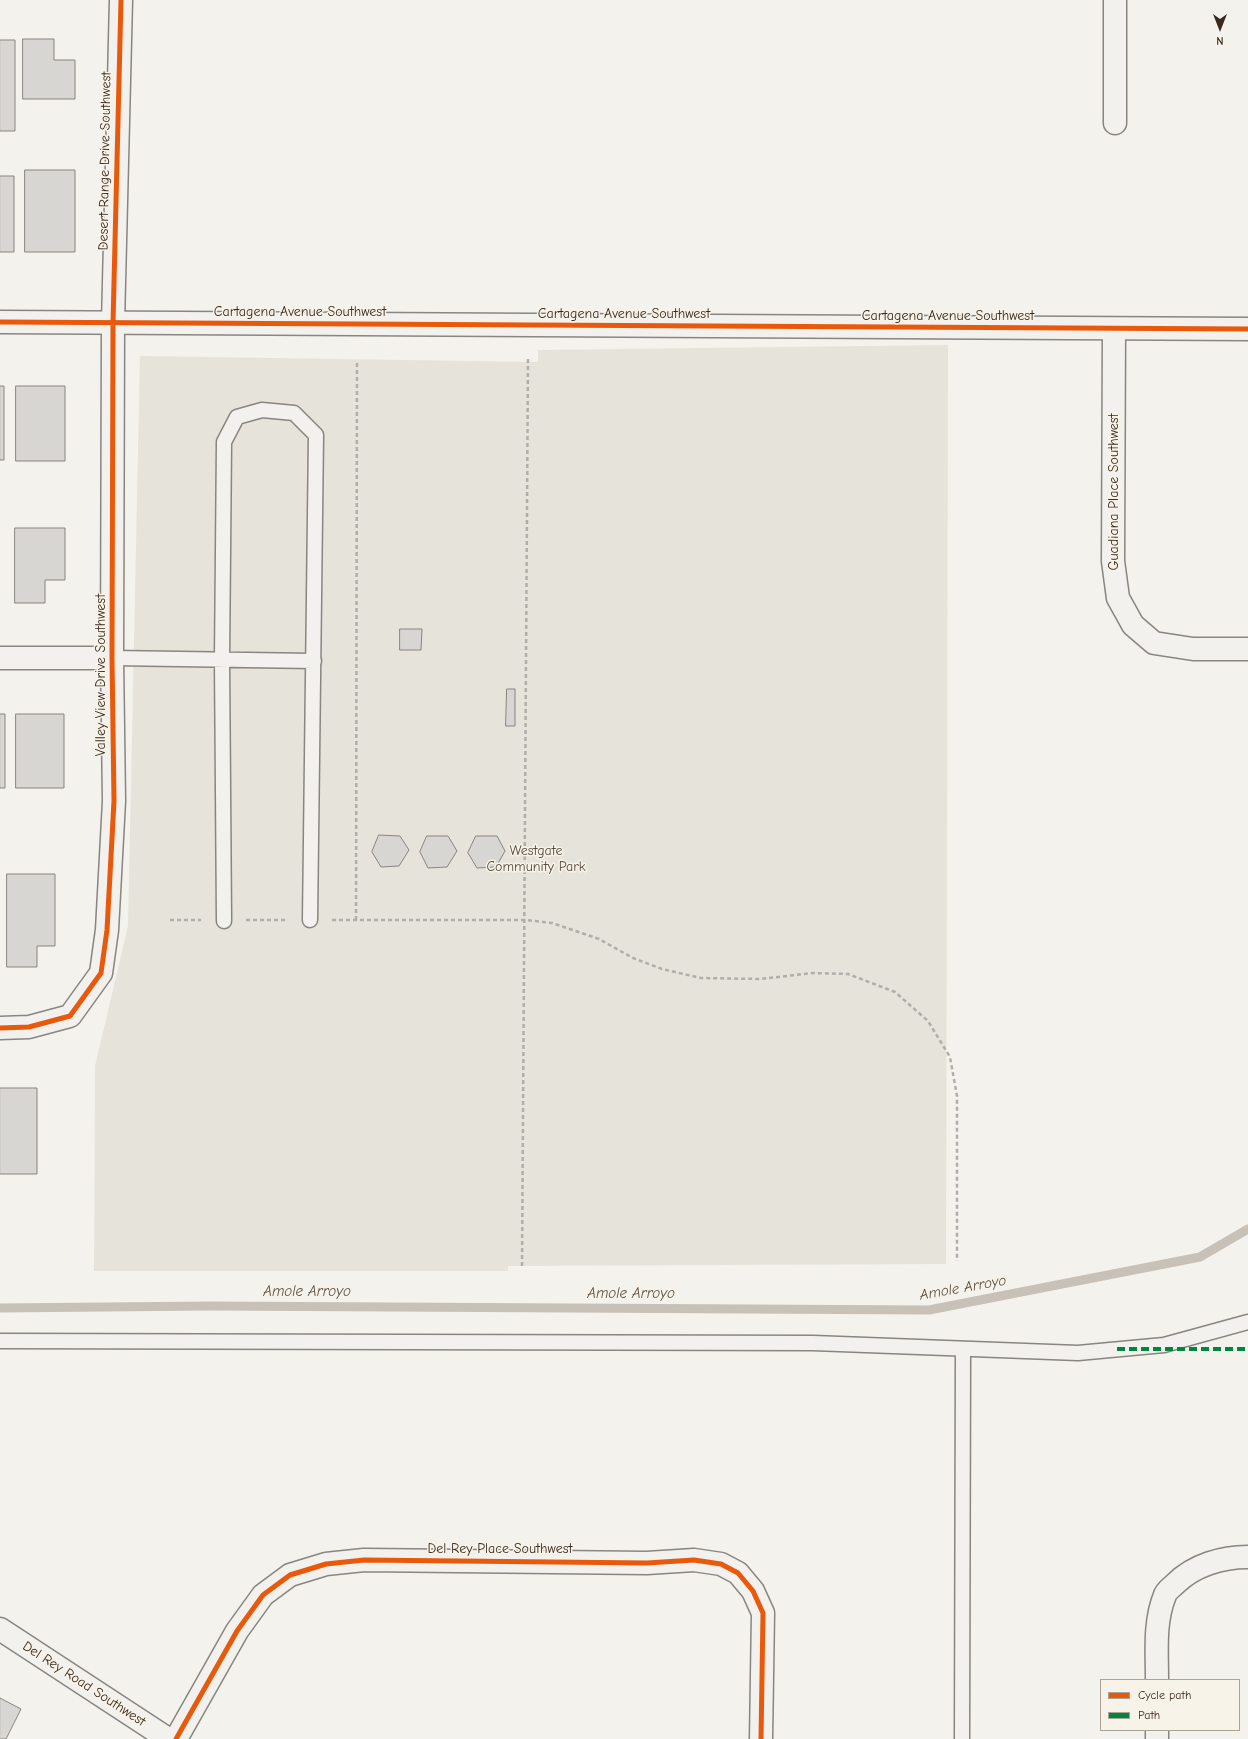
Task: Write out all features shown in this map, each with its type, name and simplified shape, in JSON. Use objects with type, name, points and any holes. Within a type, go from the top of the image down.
[{"type":"street","name":"Desert Range Drive Southwest","points":[[113,323],[121,0]]},
{"type":"street","points":[[1116,0],[1116,123]]},
{"type":"street","name":"Cartagena Avenue Southwest","points":[[0,322],[1248,329]]},
{"type":"street","name":"Valley View Drive Southwest","points":[[0,1028],[29,1027],[70,1016],[101,973],[107,930],[114,801],[112,658],[113,323]]},
{"type":"street","name":"Guadiana Place Southwest","points":[[1114,329],[1113,561],[1118,598],[1133,625],[1154,643],[1193,649],[1248,649]]},
{"type":"street","points":[[0,658],[112,658]]},
{"type":"street","points":[[1157,1679],[1156,1628],[1165,1593],[1181,1578],[1198,1566],[1237,1557],[1248,1557]]},
{"type":"street","name":"Del Rey Place Southwest","points":[[176,1739],[237,1631],[263,1595],[290,1575],[326,1564],[364,1560],[647,1563],[694,1560],[721,1564],[738,1573],[753,1591],[763,1613],[761,1739]]},
{"type":"street","name":"Del Rey Road Southwest","points":[[0,1629],[168,1739]]},
{"type":"lane","points":[[224,920],[222,660],[224,442],[237,418],[262,410],[294,413],[316,435],[310,920]]},
{"type":"lane","points":[[112,658],[314,661]]},
{"type":"lane","points":[[0,1341],[813,1343],[1078,1353],[1164,1345],[1248,1322]]},
{"type":"lane","points":[[962,1739],[963,1349]]},
{"type":"path","points":[[522,1266],[528,359]]},
{"type":"path","points":[[356,920],[357,363]]},
{"type":"path","points":[[170,920],[525,920],[552,923],[599,939],[633,958],[662,968],[701,978],[760,979],[813,973],[848,974],[895,992],[928,1021],[950,1057],[957,1096],[957,1261]]},
{"type":"green space","name":"Westgate Community Park","points":[[948,345],[946,1264],[508,1266],[508,1271],[94,1271],[95,1066],[128,926],[140,356],[538,362],[538,350]]},
{"type":"building","points":[[23,39],[54,39],[54,60],[75,60],[75,99],[23,99]]},
{"type":"building","points":[[0,40],[15,40],[15,131],[0,131]]},
{"type":"building","points":[[25,170],[75,170],[75,252],[25,252]]},
{"type":"building","points":[[0,176],[14,176],[14,252],[0,252]]},
{"type":"building","points":[[0,386],[4,386],[4,460],[0,460]]},
{"type":"building","points":[[16,386],[65,386],[65,461],[16,461]]},
{"type":"building","points":[[15,528],[65,528],[65,580],[45,580],[45,603],[15,603]]},
{"type":"building","points":[[400,629],[422,629],[421,650],[400,650]]},
{"type":"building","points":[[507,689],[515,689],[515,726],[506,726]]},
{"type":"building","points":[[0,714],[5,714],[5,788],[0,788]]},
{"type":"building","points":[[16,714],[64,714],[64,788],[16,788]]},
{"type":"building","points":[[379,835],[400,836],[409,850],[399,866],[381,867],[372,852]]},
{"type":"building","points":[[427,836],[448,836],[457,851],[447,867],[428,868],[420,852]]},
{"type":"building","points":[[476,836],[497,836],[505,851],[496,867],[477,868],[468,853]]},
{"type":"building","points":[[7,874],[55,874],[55,946],[37,946],[37,967],[7,967]]},
{"type":"building","points":[[0,1088],[37,1088],[37,1174],[0,1174]]},
{"type":"building","points":[[0,1698],[21,1709],[6,1739],[0,1739]]},
{"type":"waterway","name":"Amole Arroyo","points":[[0,1308],[210,1306],[929,1310],[1200,1257],[1248,1229]]},
{"type":"marked path","points":[[1117,1349],[1248,1349]]},
{"type":"cycle path","points":[[0,1028],[29,1027],[70,1016],[101,973],[107,930],[114,801],[112,658],[113,323],[121,0]]},
{"type":"cycle path","points":[[0,322],[1248,329]]},
{"type":"cycle path","points":[[176,1739],[237,1631],[263,1595],[290,1575],[326,1564],[364,1560],[647,1563],[694,1560],[721,1564],[738,1573],[753,1591],[763,1613],[761,1739]]}]
